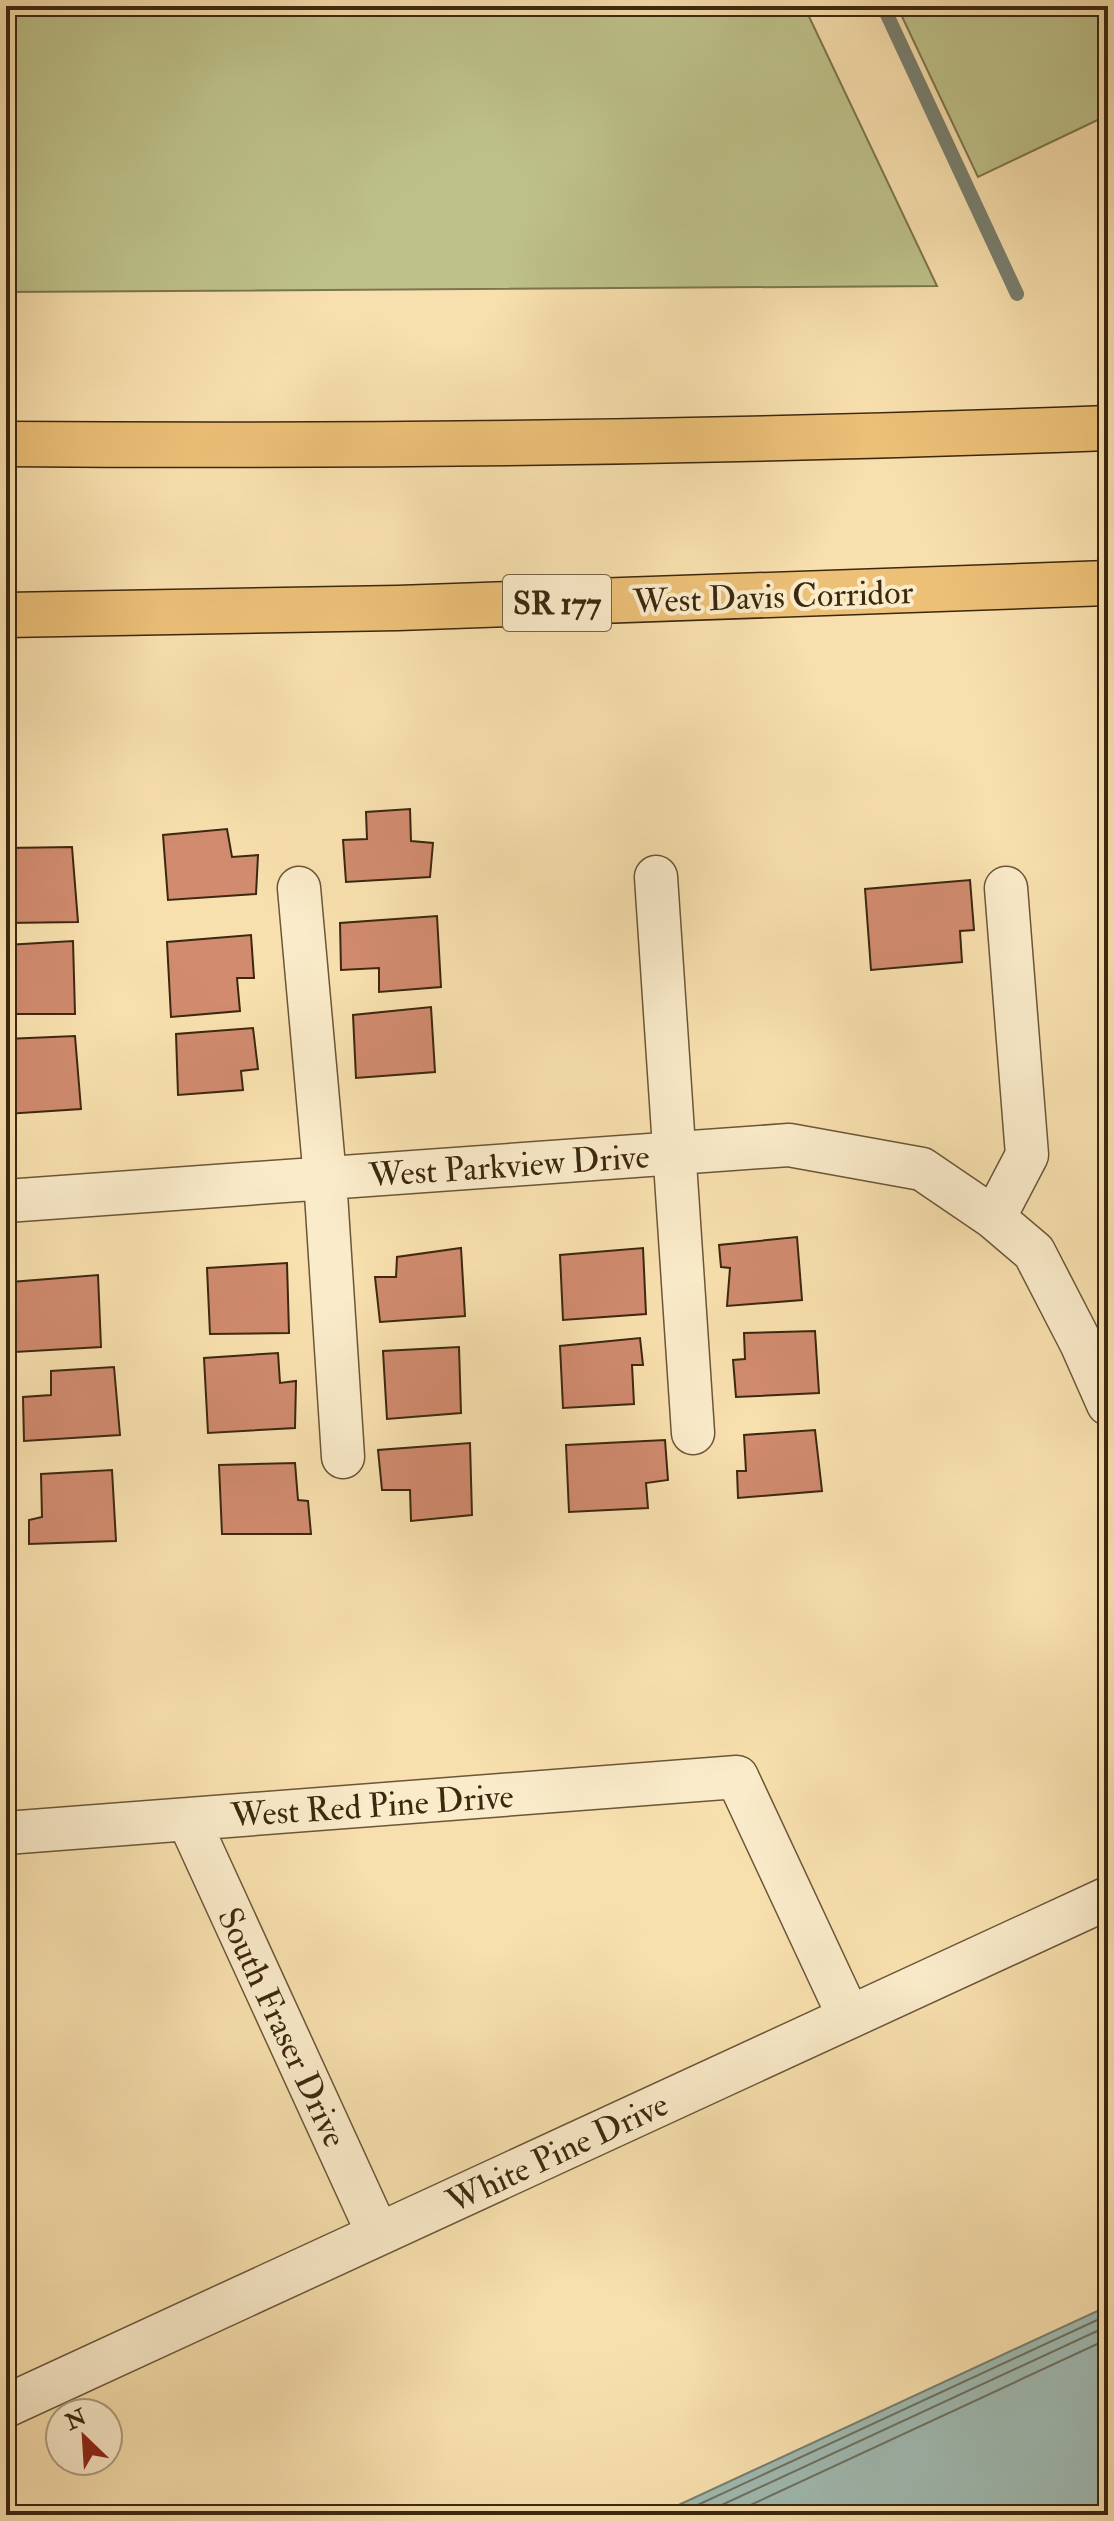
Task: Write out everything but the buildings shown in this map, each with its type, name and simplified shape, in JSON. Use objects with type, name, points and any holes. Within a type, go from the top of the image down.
[{"type":"highway","points":[[6,444],[586,443],[1108,428]]},
{"type":"highway","name":"West Davis Corridor","points":[[6,615],[398,608],[1108,583]]},
{"type":"street","points":[[656,877],[693,1433]]},
{"type":"street","points":[[299,888],[325,1178],[343,1457]]},
{"type":"street","points":[[994,1218],[1027,1155],[1006,888]]},
{"type":"street","name":"West Parkview Drive","points":[[6,1201],[789,1145],[922,1169],[994,1218],[1034,1252],[1094,1336],[1108,1404]]},
{"type":"street","name":"West Red Pine Drive","points":[[6,1833],[737,1777],[849,2017]]},
{"type":"street","name":"South Fraser Drive","points":[[188,1819],[378,2234]]},
{"type":"street","name":"White Pine Drive","points":[[6,2406],[1108,1898]]},
{"type":"green space","points":[[6,6],[804,6],[937,286],[6,292]]},
{"type":"green space","points":[[897,6],[1108,6],[1108,115],[978,177]]},
{"type":"water","points":[[1108,2306],[1106,2515],[657,2515]]},
{"type":"waterway","points":[[883,6],[1017,294]]}]
